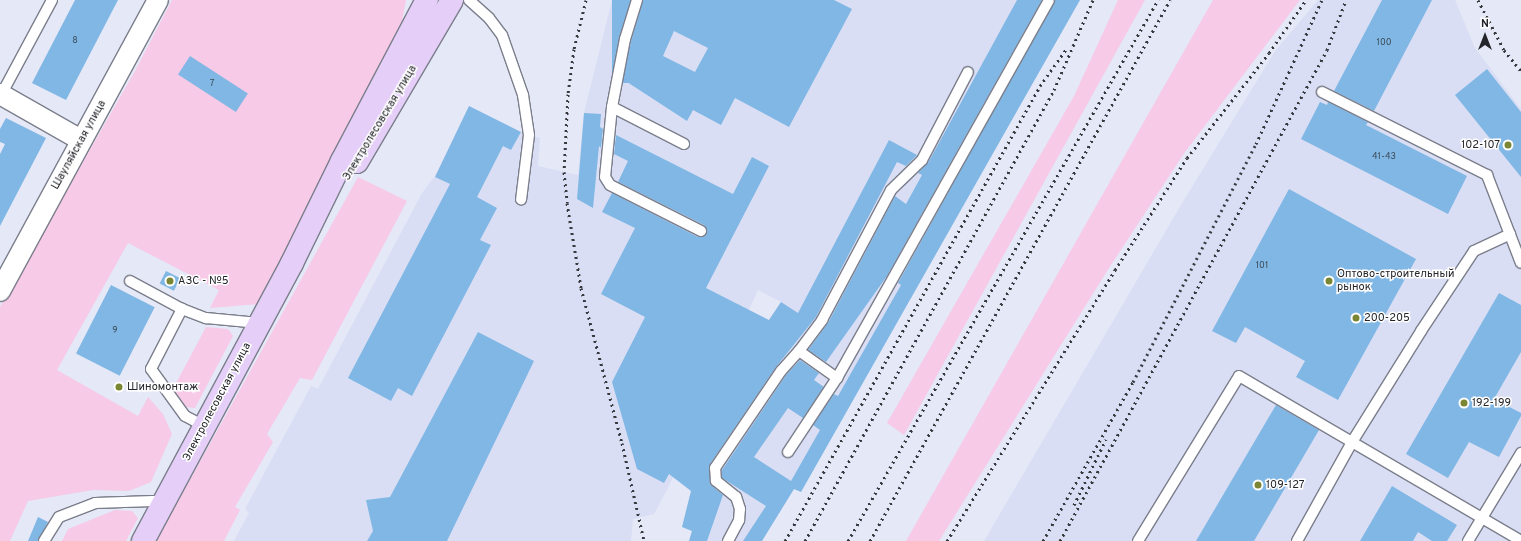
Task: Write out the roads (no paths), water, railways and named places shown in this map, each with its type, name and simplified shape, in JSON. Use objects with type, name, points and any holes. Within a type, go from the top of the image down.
[{"type":"main road","name":"Электролесовская улица","points":[[143,541],[292,263],[427,0]]},
{"type":"main road","name":"Электролесовская улица","points":[[292,263],[354,167],[452,0]]},
{"type":"street","name":"Шауляйская улица","points":[[0,291],[158,0]]},
{"type":"street","points":[[0,95],[82,140]]},
{"type":"lane","points":[[0,95],[52,0]]},
{"type":"lane","points":[[470,0],[489,18],[502,35],[523,95],[529,134],[521,200]]},
{"type":"lane","points":[[637,0],[626,39],[612,107],[605,177],[610,186],[701,231]]},
{"type":"lane","points":[[788,452],[837,378],[1048,0]]},
{"type":"lane","points":[[728,541],[739,520],[740,509],[736,497],[716,480],[715,468],[781,371],[822,320],[892,190],[922,160],[968,72]]},
{"type":"lane","points":[[1322,92],[1487,175],[1521,263]]},
{"type":"lane","points":[[612,107],[684,144]]},
{"type":"lane","points":[[1297,541],[1352,442],[1421,331],[1474,251],[1510,234]]},
{"type":"lane","points":[[130,281],[182,309],[206,318],[259,323]]},
{"type":"lane","points":[[182,309],[151,369],[185,416],[204,426]]},
{"type":"lane","points":[[799,350],[837,378]]},
{"type":"lane","points":[[1138,541],[1239,376],[1521,541]]},
{"type":"lane","points":[[1468,541],[1521,453]]},
{"type":"lane","points":[[44,541],[59,517],[95,503],[153,501],[163,504]]},
{"type":"railway","points":[[586,0],[574,49],[568,94],[564,172],[567,203],[581,288],[622,443],[644,541]]},
{"type":"railway","points":[[805,541],[1054,90],[1093,0]]},
{"type":"railway","points":[[848,541],[1158,0]]},
{"type":"railway","points":[[870,541],[1170,0]]},
{"type":"railway","points":[[947,541],[1115,270],[1187,158],[1269,53],[1306,0]]},
{"type":"railway","points":[[1043,541],[1133,382],[1256,144],[1322,0]]},
{"type":"railway","points":[[1060,541],[1327,50],[1346,0]]},
{"type":"railway","points":[[1478,0],[1504,50],[1521,71]]},
{"type":"railway","points":[[785,541],[1040,86],[1067,48]]},
{"type":"railway","points":[[1074,505],[1106,439]]},
{"type":"place","name":"102-107","points":[[1508,145]]},
{"type":"place","name":"АЗС - №5","points":[[170,281]]},
{"type":"place","name":"Оптово-строительный рынок","points":[[1329,281]]},
{"type":"place","name":"200-205","points":[[1356,318]]},
{"type":"place","name":"Шиномонтаж","points":[[119,387]]},
{"type":"place","name":"192-199","points":[[1464,403]]},
{"type":"place","name":"109-127","points":[[1258,485]]}]
